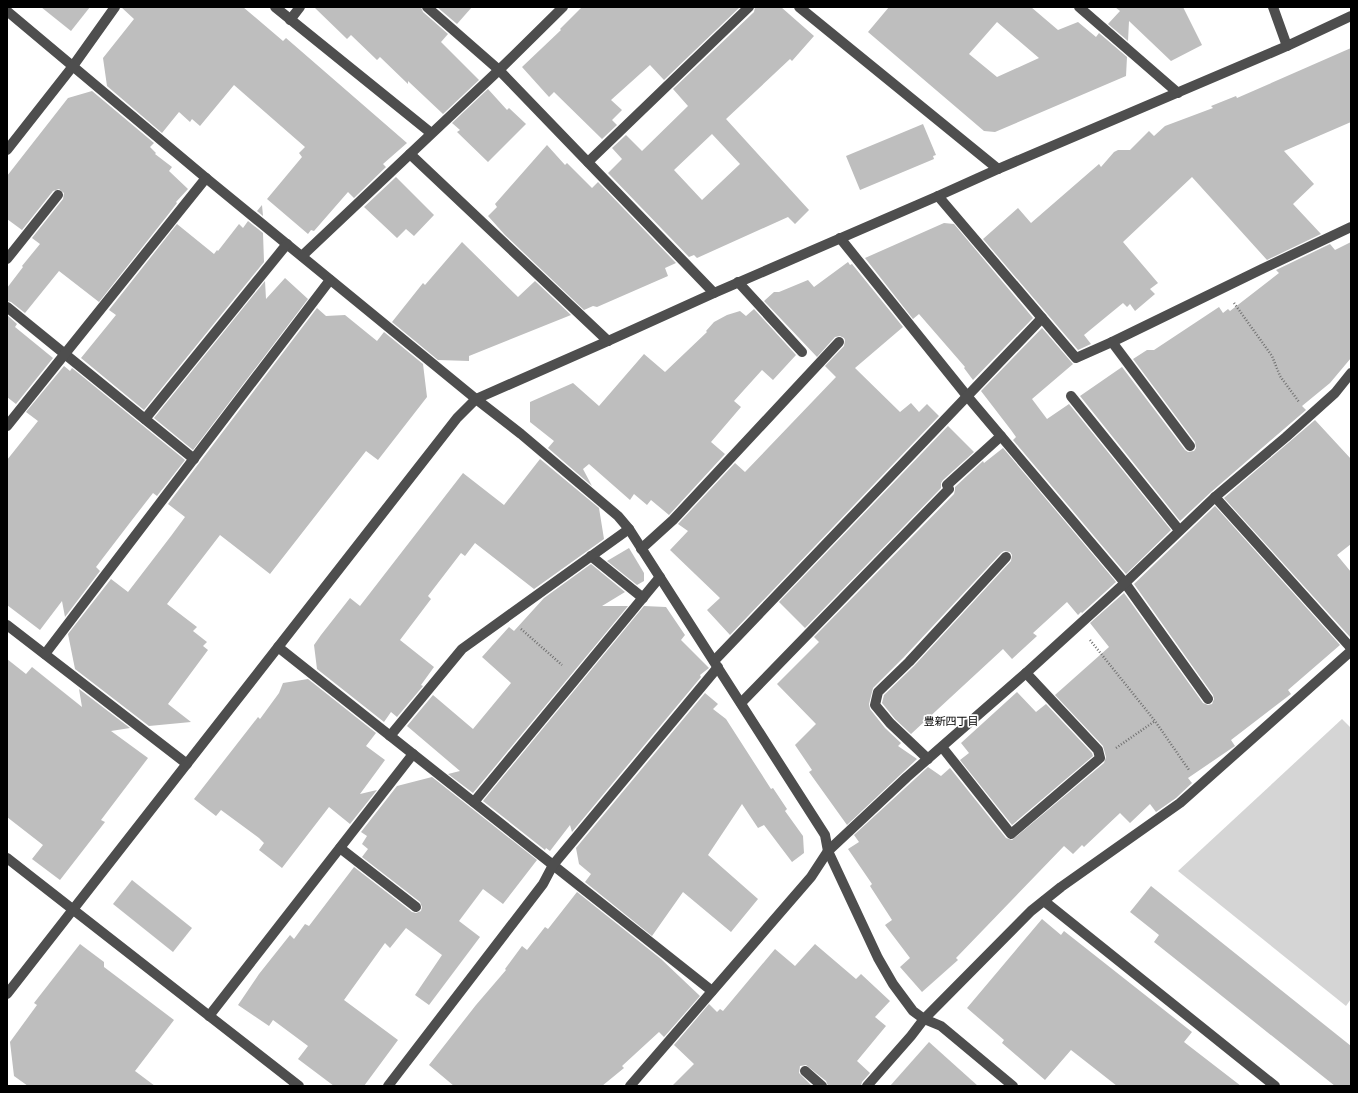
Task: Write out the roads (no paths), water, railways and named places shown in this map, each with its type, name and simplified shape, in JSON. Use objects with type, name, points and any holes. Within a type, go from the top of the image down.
[{"type":"street","points":[[7,150],[73,66],[115,7]]},
{"type":"street","points":[[275,7],[431,133]]},
{"type":"street","points":[[290,20],[300,7]]},
{"type":"street","points":[[427,7],[499,70],[714,293]]},
{"type":"street","points":[[302,256],[499,70],[563,7]]},
{"type":"street","points":[[588,162],[749,7]]},
{"type":"street","points":[[799,7],[998,169]]},
{"type":"street","points":[[1079,7],[1178,93]]},
{"type":"street","points":[[1273,7],[1287,46]]},
{"type":"street","points":[[7,11],[330,280],[476,399],[528,439],[618,516],[629,529],[642,549],[825,835],[828,852],[878,958],[893,984],[913,1011],[924,1019],[941,1026],[1002,1082],[1013,1086]]},
{"type":"street","points":[[7,994],[457,418],[476,399],[738,282],[1287,46],[1351,16]]},
{"type":"street","points":[[410,154],[608,341]]},
{"type":"street","points":[[7,426],[206,178]]},
{"type":"street","points":[[7,259],[58,195]]},
{"type":"street","points":[[938,196],[1076,358],[1351,227]]},
{"type":"street","points":[[840,238],[967,396],[1125,583],[1208,698]]},
{"type":"street","points":[[145,419],[287,244]]},
{"type":"street","points":[[45,654],[330,280]]},
{"type":"street","points":[[738,282],[802,352]]},
{"type":"street","points":[[7,307],[194,459]]},
{"type":"street","points":[[388,1086],[543,884],[553,865],[716,664],[1042,318]]},
{"type":"street","points":[[642,549],[673,520],[839,342]]},
{"type":"street","points":[[1112,342],[1190,446]]},
{"type":"street","points":[[630,1086],[811,876],[828,852],[928,759],[1125,583],[1179,530],[1335,393],[1351,373]]},
{"type":"street","points":[[1071,396],[1179,530]]},
{"type":"street","points":[[741,703],[949,489],[946,485],[1001,436]]},
{"type":"street","points":[[867,1086],[924,1019],[1025,917],[1044,901],[1180,803],[1351,650],[1215,498]]},
{"type":"street","points":[[390,736],[462,648],[629,529]]},
{"type":"street","points":[[591,556],[643,598]]},
{"type":"street","points":[[928,759],[890,723],[875,705],[878,692],[909,662],[1006,557]]},
{"type":"street","points":[[474,802],[660,577]]},
{"type":"street","points":[[7,625],[187,764]]},
{"type":"street","points":[[278,647],[712,991]]},
{"type":"street","points":[[942,747],[1011,834],[1100,758],[1098,750],[1026,673]]},
{"type":"street","points":[[209,1016],[413,754]]},
{"type":"street","points":[[340,848],[416,907]]},
{"type":"street","points":[[7,858],[72,911],[299,1086]]},
{"type":"street","points":[[1044,901],[1275,1086]]},
{"type":"street","points":[[805,1071],[822,1086]]},
{"type":"district","name":"豊新四丁目","points":[[951,721]]}]
